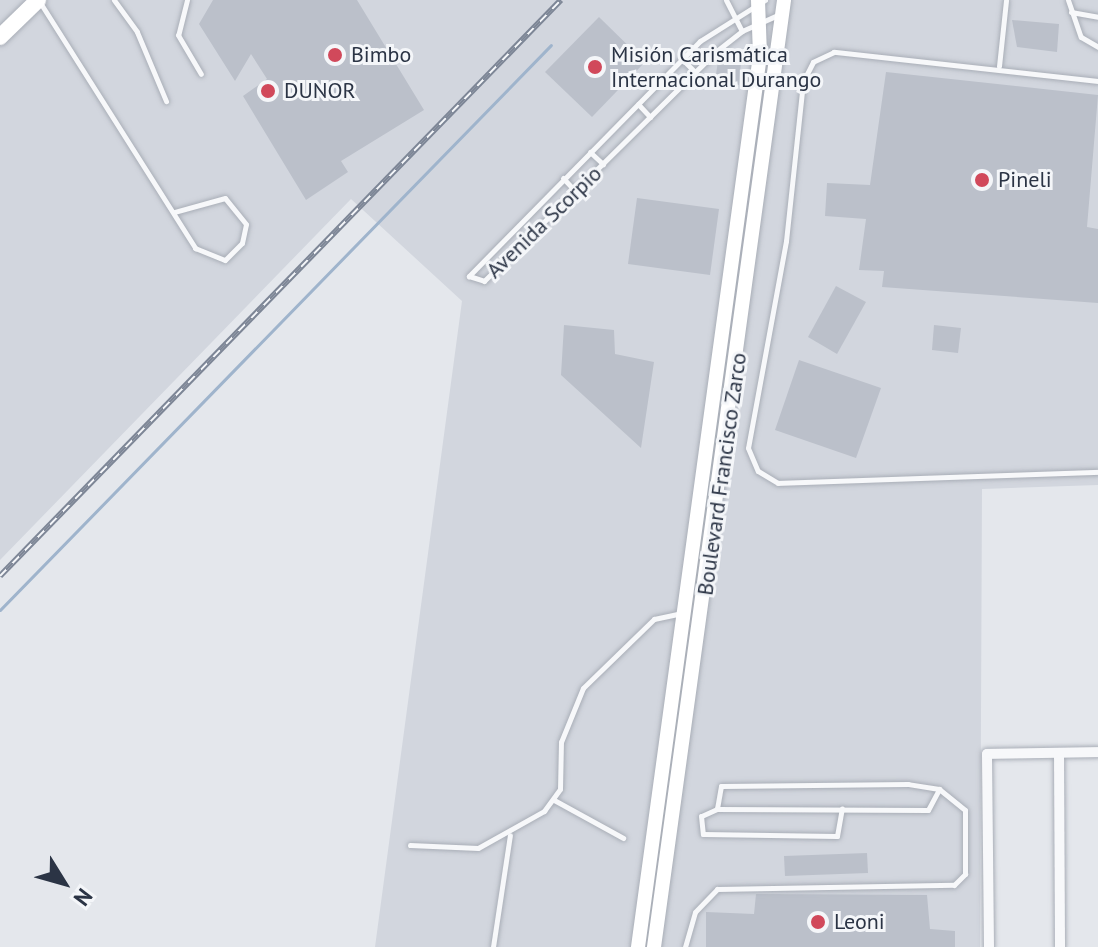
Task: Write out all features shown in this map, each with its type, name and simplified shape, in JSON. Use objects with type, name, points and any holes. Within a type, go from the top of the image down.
[{"type":"main road","points":[[0,37],[21,6],[38,0]]},
{"type":"main road","name":"Boulevard Francisco Zarco","points":[[688,664],[688,613],[726,317],[760,1]]},
{"type":"main road","name":"Boulevard Francisco Zarco","points":[[654,947],[664,828],[688,664],[706,596],[783,7]]},
{"type":"main road","points":[[726,317],[744,318]]},
{"type":"main road","points":[[690,596],[706,596]]},
{"type":"main road","name":"Boulevard Francisco Zarco","points":[[638,947],[664,828]]},
{"type":"street","points":[[989,947],[986,756],[992,751],[1098,752]]},
{"type":"street","points":[[1059,753],[1060,947]]},
{"type":"lane","points":[[38,0],[195,248],[209,257],[230,258],[242,243],[246,224],[225,198],[174,212]]},
{"type":"lane","points":[[114,0],[137,32],[166,101]]},
{"type":"lane","points":[[187,0],[178,35],[201,74]]},
{"type":"lane","points":[[726,0],[742,31]]},
{"type":"lane","points":[[999,66],[1006,0]]},
{"type":"lane","points":[[1068,0],[1084,41],[1098,47]]},
{"type":"lane","name":"Avenida Scorpio","points":[[760,1],[732,16],[682,59],[469,276],[484,281],[695,72],[742,31],[783,7]]},
{"type":"lane","points":[[1071,12],[1098,17]]},
{"type":"lane","points":[[1098,81],[999,66],[834,52],[813,62],[803,82],[786,241],[748,448],[758,471],[778,483],[1098,472]]},
{"type":"lane","points":[[682,59],[695,72]]},
{"type":"lane","points":[[638,104],[650,117]]},
{"type":"lane","points":[[590,152],[603,164]]},
{"type":"lane","points":[[563,178],[575,191]]},
{"type":"lane","points":[[410,845],[465,849],[511,834],[554,800],[561,742],[583,688],[654,619],[688,613]]},
{"type":"lane","points":[[685,947],[695,912],[717,889],[958,884],[965,874],[965,810],[939,789],[729,783],[718,792],[717,809]]},
{"type":"lane","points":[[842,808],[837,836],[703,834],[701,816],[717,809],[842,808],[928,810],[939,789]]},
{"type":"lane","points":[[554,800],[623,838]]},
{"type":"lane","points":[[493,947],[511,834]]},
{"type":"shaded area","points":[[0,0],[1098,0],[1098,485],[982,489],[980,947],[375,947],[462,301],[351,199],[0,560]]},
{"type":"building","points":[[213,0],[357,0],[424,110],[341,161],[348,172],[306,200],[243,96],[267,79],[251,54],[235,81],[199,24]]},
{"type":"building","name":"Misión Carismática Internacional Durango","points":[[599,17],[645,62],[592,117],[545,72]]},
{"type":"building","points":[[1012,20],[1059,24],[1057,52],[1017,47]]},
{"type":"building","points":[[731,49],[741,62],[739,85],[715,81],[718,61]]},
{"type":"building","name":"Pineli","points":[[886,72],[1098,95],[1087,227],[1098,229],[1098,303],[882,287],[884,271],[859,270],[866,219],[825,216],[827,183],[870,185]]},
{"type":"building","points":[[637,198],[719,209],[710,275],[628,264]]},
{"type":"building","points":[[836,286],[866,302],[837,354],[808,337]]},
{"type":"building","points":[[564,325],[614,330],[615,354],[654,362],[641,448],[561,375]]},
{"type":"building","points":[[934,325],[961,328],[958,353],[932,350]]},
{"type":"building","points":[[799,360],[881,388],[856,458],[775,430]]},
{"type":"building","points":[[867,853],[868,873],[785,876],[784,856]]},
{"type":"building","name":"Leoni","points":[[756,894],[927,895],[930,929],[955,931],[955,947],[706,947],[706,912],[754,914]]},
{"type":"waterway","points":[[0,610],[551,45]]},
{"type":"railway","points":[[0,576],[561,0]]},
{"type":"place","name":"Bimbo","points":[[335,55]]},
{"type":"place","name":"Misión Carismática Internacional Durango","points":[[595,67]]},
{"type":"place","name":"DUNOR","points":[[268,91]]},
{"type":"place","name":"Pineli","points":[[982,180]]},
{"type":"place","name":"Leoni","points":[[818,922]]}]
